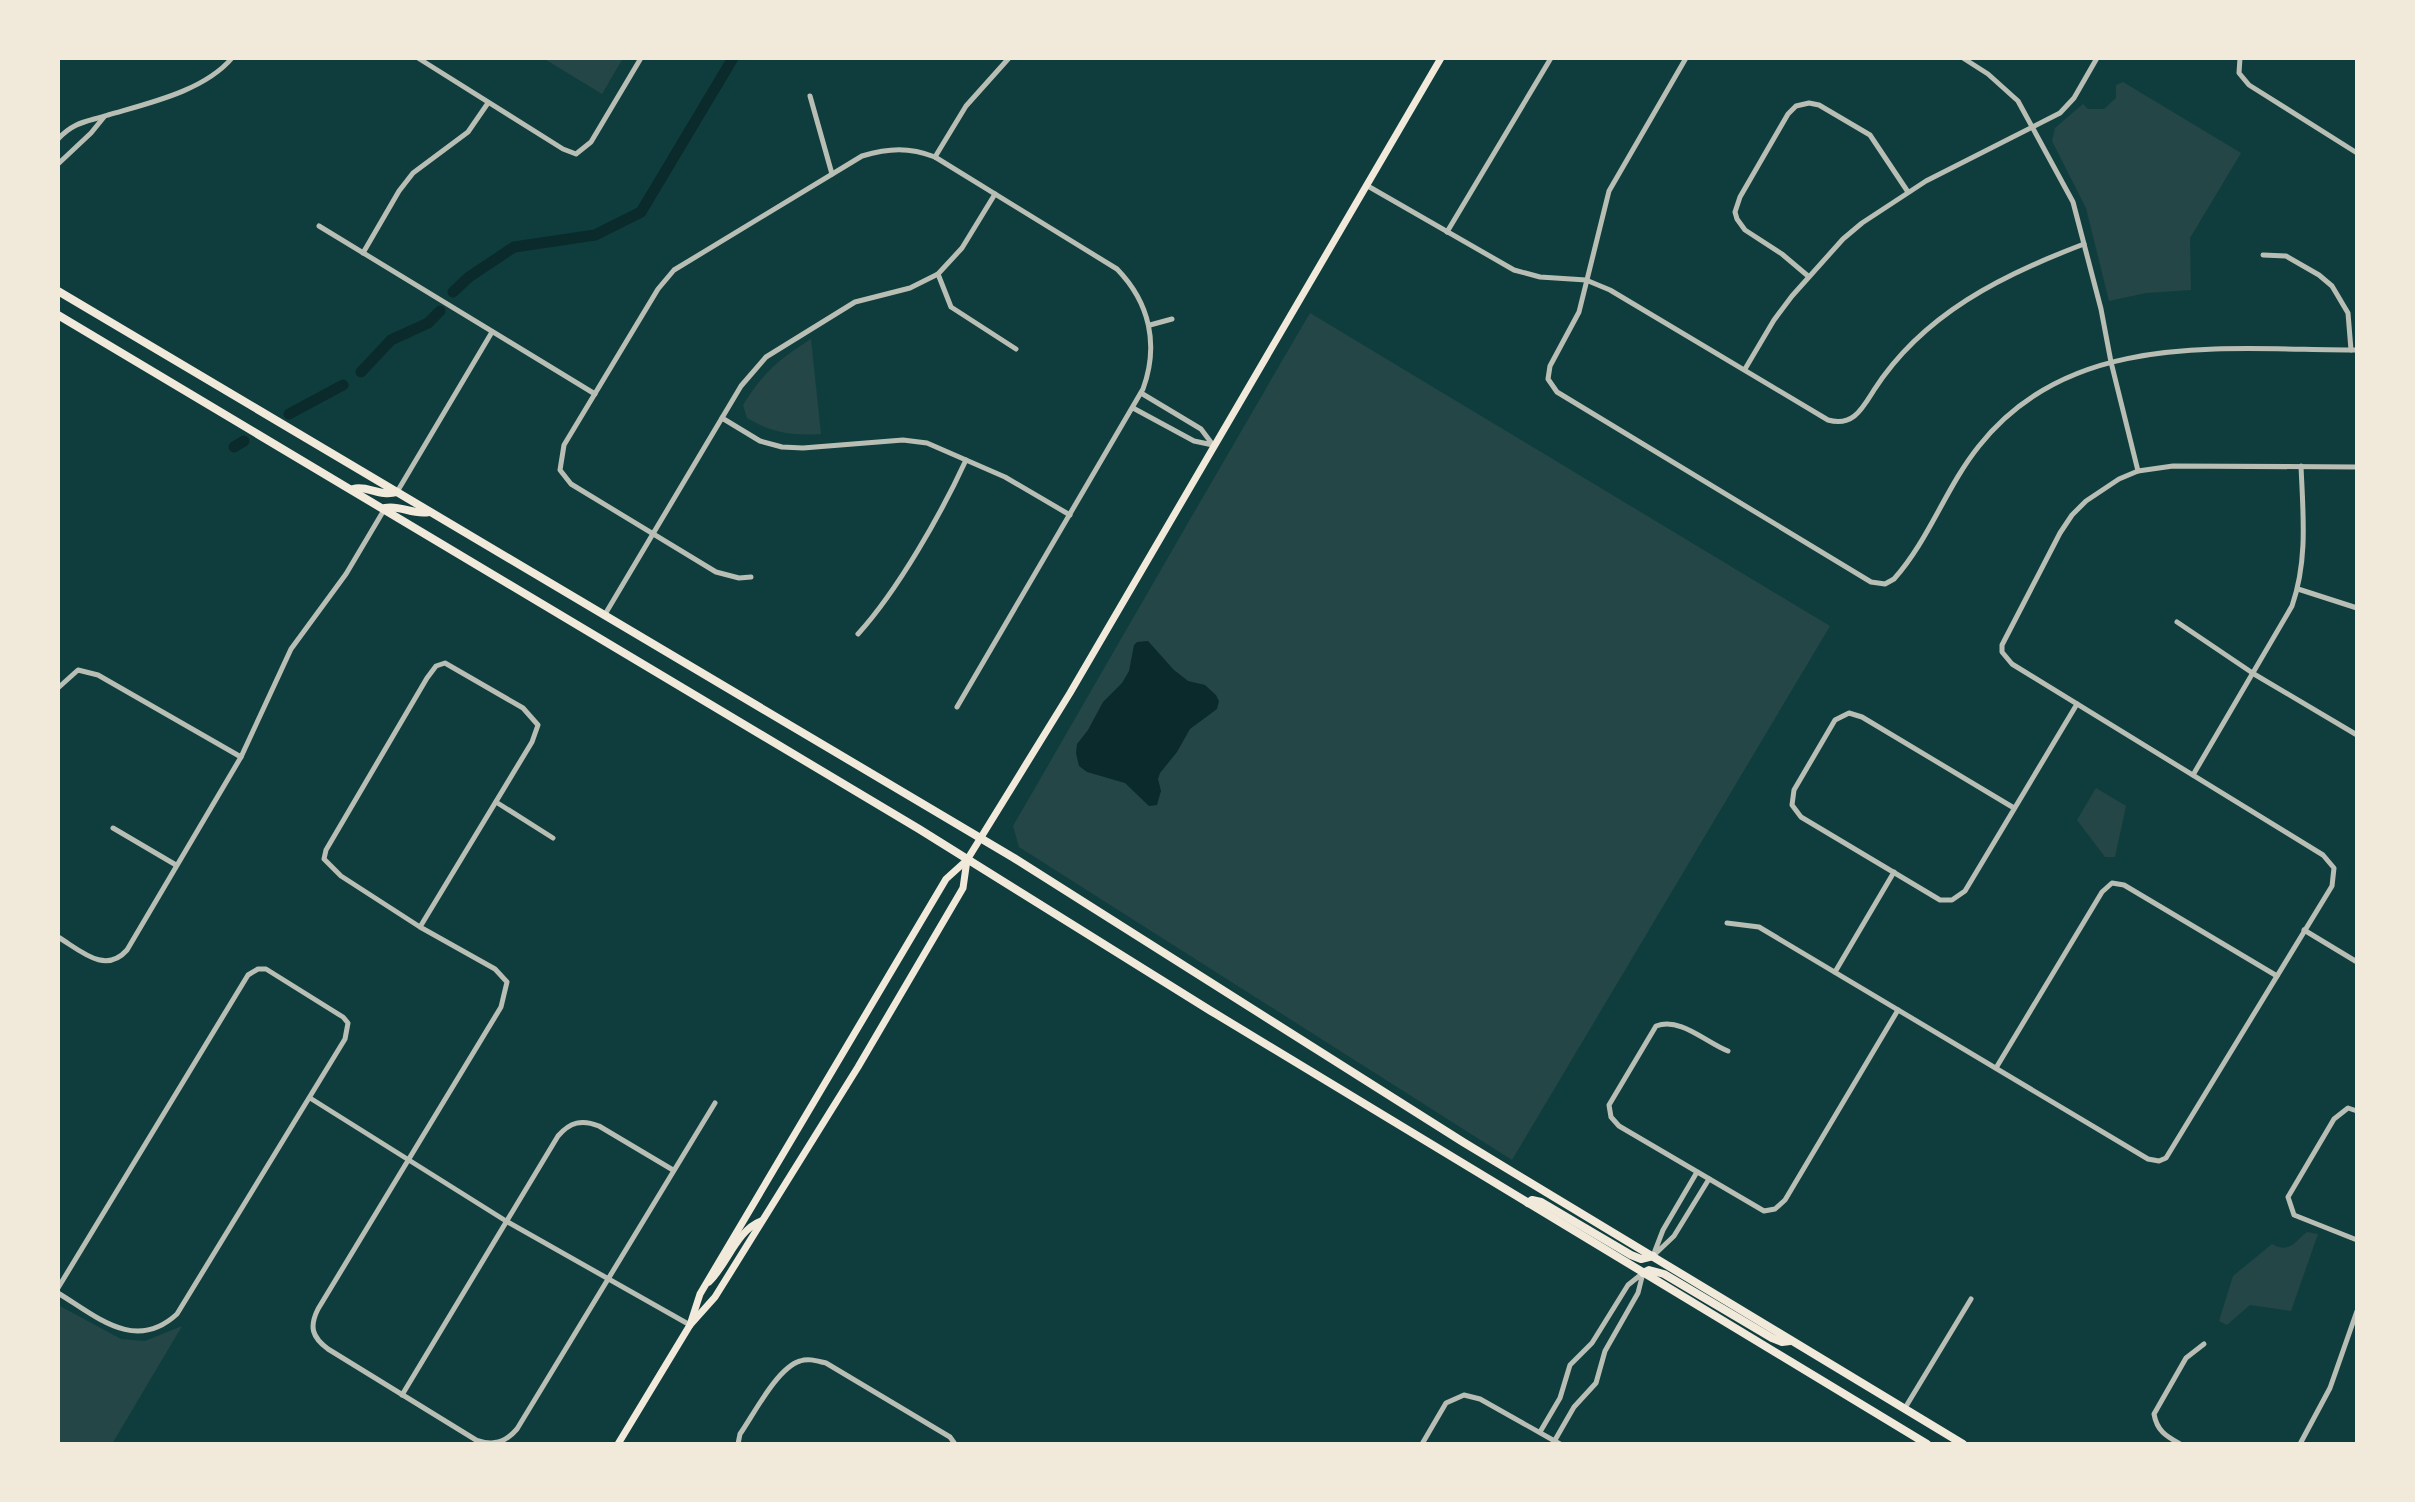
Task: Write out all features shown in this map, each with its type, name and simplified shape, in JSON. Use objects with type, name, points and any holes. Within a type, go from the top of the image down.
[{"type":"highway","points":[[58,291],[980,838],[1463,1142],[1963,1444]]},
{"type":"highway","points":[[58,315],[385,508],[1927,1444]]},
{"type":"highway","points":[[352,489],[360,487],[384,494],[397,492]]},
{"type":"highway","points":[[385,508],[418,514],[430,512]]},
{"type":"highway","points":[[1528,1203],[1532,1200],[1541,1202],[1631,1255],[1641,1259],[1653,1256]]},
{"type":"highway","points":[[1643,1273],[1649,1270],[1664,1274],[1772,1338],[1791,1341]]},
{"type":"main road","points":[[690,1325],[703,1289],[946,879],[967,860],[1070,693],[1441,58]]},
{"type":"main road","points":[[618,1444],[690,1325],[715,1297],[858,1067],[963,888],[967,860]]},
{"type":"main road","points":[[703,1289],[722,1270],[750,1225],[761,1221]]},
{"type":"street","points":[[58,139],[81,121],[104,117],[198,83],[222,70],[232,58]]},
{"type":"street","points":[[418,58],[563,149],[576,154],[591,142],[641,58]]},
{"type":"street","points":[[935,157],[966,106],[1009,58]]},
{"type":"street","points":[[1447,232],[1551,58]]},
{"type":"street","points":[[1686,58],[1609,191],[1576,319],[1550,366],[1548,379],[1557,392],[1871,582],[1885,584],[1901,571],[1965,464],[2002,421],[2056,383],[2111,362],[2147,353],[2178,350],[2354,350],[2348,313],[2332,286],[2286,256],[2263,255]]},
{"type":"street","points":[[1963,58],[2004,86],[2018,101],[2073,202],[2138,471]]},
{"type":"street","points":[[1745,369],[1774,320],[1808,276],[1852,231],[1908,192],[2054,117],[2070,103],[2097,58]]},
{"type":"street","points":[[2240,58],[2239,73],[2249,85],[2357,153]]},
{"type":"street","points":[[810,96],[832,174]]},
{"type":"street","points":[[363,253],[413,173],[468,132],[488,103]]},
{"type":"street","points":[[1808,276],[1782,254],[1745,230],[1737,219],[1736,205],[1788,114],[1803,103],[1819,105],[1870,135],[1908,192]]},
{"type":"street","points":[[58,164],[104,117]]},
{"type":"street","points":[[751,577],[739,578],[716,572],[571,484],[560,470],[564,445],[658,289],[674,270],[862,156],[884,150],[911,150],[935,157],[1117,269],[1139,297],[1150,325],[1150,367],[1141,393],[957,707]]},
{"type":"street","points":[[1366,185],[1514,270],[1540,277],[1586,280],[1610,290],[1828,420],[1846,422],[1860,412],[1902,353],[1949,311],[1983,289],[2084,244]]},
{"type":"street","points":[[604,616],[756,366],[785,343],[855,302],[910,288],[938,274],[962,248],[995,194]]},
{"type":"street","points":[[319,226],[595,394]]},
{"type":"street","points":[[938,274],[951,307],[1016,349]]},
{"type":"street","points":[[1150,325],[1172,319]]},
{"type":"street","points":[[397,492],[492,332]]},
{"type":"street","points":[[1141,393],[1201,429],[1213,445]]},
{"type":"street","points":[[1133,408],[1194,441],[1213,445]]},
{"type":"street","points":[[722,418],[760,441],[782,447],[903,440],[927,443],[1005,477],[1070,515]]},
{"type":"street","points":[[858,634],[888,597],[954,486],[966,460]]},
{"type":"street","points":[[1727,923],[1759,927],[2148,1159],[2159,1161],[2171,1153],[2332,886],[2334,868],[2323,855],[2012,664],[2002,652],[2005,636],[2060,533],[2072,515],[2102,488],[2138,471],[2173,466],[2357,467]]},
{"type":"street","points":[[2193,775],[2282,626],[2298,589],[2304,553],[2301,466]]},
{"type":"street","points":[[58,937],[95,958],[112,962],[127,950],[241,757],[291,649],[346,574],[385,508]]},
{"type":"street","points":[[2298,589],[2357,608]]},
{"type":"street","points":[[2177,622],[2254,674],[2357,735]]},
{"type":"street","points":[[420,927],[532,742],[538,725],[523,708],[466,673],[440,663],[427,678],[326,850],[324,859],[330,869],[420,927],[495,969],[507,982],[501,1007],[318,1309],[312,1331],[325,1347],[476,1440],[487,1444],[498,1443],[509,1438],[517,1429],[715,1103]]},
{"type":"street","points":[[58,688],[78,670],[98,675],[241,757]]},
{"type":"street","points":[[2014,808],[1862,717],[1849,713],[1835,720],[1794,790],[1792,805],[1801,817],[1940,900],[1952,900],[1965,891],[2077,704]]},
{"type":"street","points":[[496,802],[553,838]]},
{"type":"street","points":[[113,828],[176,865]]},
{"type":"street","points":[[1835,972],[1894,872]]},
{"type":"street","points":[[1996,1068],[2102,892],[2112,883],[2124,885],[2277,976]]},
{"type":"street","points":[[2304,930],[2357,962]]},
{"type":"street","points":[[258,969],[266,969],[279,976],[348,1023],[345,1039],[310,1098],[185,1304],[168,1322],[154,1329],[127,1331],[113,1326],[58,1291],[241,984],[258,969]]},
{"type":"street","points":[[1728,1051],[1679,1025],[1667,1022],[1656,1026],[1609,1105],[1611,1117],[1619,1126],[1764,1211],[1775,1209],[1785,1200],[1898,1010]]},
{"type":"street","points":[[310,1098],[506,1221],[690,1325]]},
{"type":"street","points":[[2357,1111],[2348,1108],[2334,1119],[2288,1197],[2291,1209],[2301,1218],[2357,1240]]},
{"type":"street","points":[[402,1395],[566,1127],[576,1122],[599,1126],[673,1170]]},
{"type":"street","points":[[1653,1256],[1663,1230],[1697,1172]]},
{"type":"street","points":[[1653,1256],[1674,1236],[1709,1179]]},
{"type":"street","points":[[1540,1432],[1560,1398],[1570,1365],[1592,1343],[1628,1285],[1643,1273]]},
{"type":"street","points":[[1422,1444],[1446,1403],[1464,1395],[1480,1399],[1558,1442],[1574,1407],[1596,1383],[1605,1351],[1638,1293],[1643,1273]]},
{"type":"street","points":[[1905,1409],[1971,1299]]},
{"type":"street","points":[[2300,1444],[2330,1388],[2357,1311]]},
{"type":"street","points":[[2180,1444],[2156,1426],[2154,1414],[2186,1358],[2204,1344]]},
{"type":"street","points":[[738,1444],[740,1434],[783,1371],[797,1361],[810,1359],[826,1363],[950,1437],[955,1444]]},
{"type":"shaded area","points":[[543,58],[623,58],[602,94]]},
{"type":"shaded area","points":[[2123,82],[2241,153],[2190,238],[2191,290],[2146,293],[2109,301],[2086,208],[2052,141],[2055,128],[2083,104],[2088,109],[2104,109],[2116,98],[2116,85]]},
{"type":"shaded area","points":[[1310,313],[1830,626],[1512,1160],[1019,847],[1013,826]]},
{"type":"shaded area","points":[[811,339],[821,434],[782,432],[747,418],[743,405],[765,375]]},
{"type":"shaded area","points":[[1148,641],[1174,670],[1188,681],[1205,685],[1219,701],[1217,709],[1190,729],[1160,773],[1161,791],[1157,805],[1149,806],[1125,783],[1087,772],[1079,766],[1076,753],[1077,744],[1103,702],[1129,671],[1134,645]]},
{"type":"shaded area","points":[[2096,788],[2126,806],[2115,857],[2105,857],[2077,820]]},
{"type":"shaded area","points":[[2307,1232],[2318,1234],[2291,1311],[2250,1305],[2227,1325],[2219,1321],[2233,1276],[2272,1244],[2288,1247]]},
{"type":"shaded area","points":[[58,1305],[121,1339],[145,1341],[182,1326],[112,1444],[58,1444]]},
{"type":"waterway","points":[[453,292],[469,277],[514,247],[595,235],[641,212],[733,58]]},
{"type":"waterway","points":[[361,372],[391,340],[428,323],[440,311]]},
{"type":"waterway","points":[[289,414],[343,385]]},
{"type":"waterway","points":[[234,447],[244,441]]}]
